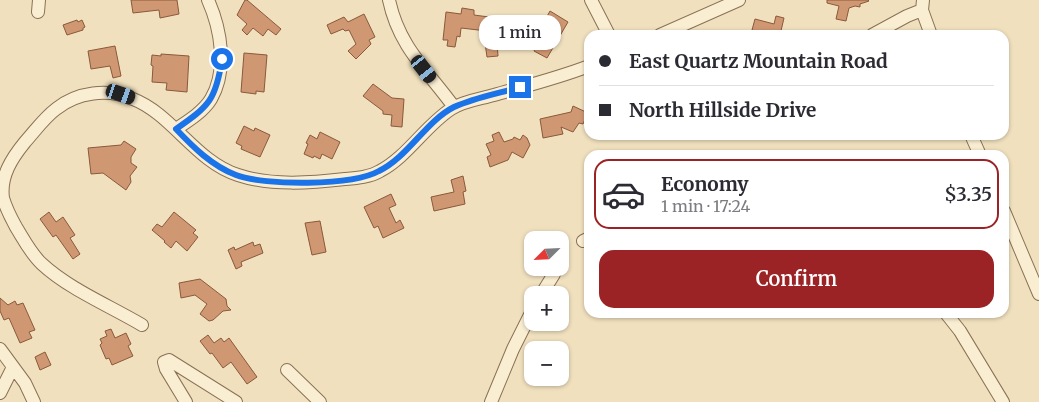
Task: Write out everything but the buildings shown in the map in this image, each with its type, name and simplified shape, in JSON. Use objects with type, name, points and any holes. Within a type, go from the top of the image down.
[{"type":"street","points":[[176,129],[203,109],[218,85],[222,59],[216,24],[208,0]]},
{"type":"street","points":[[389,0],[401,37],[454,107]]},
{"type":"street","points":[[591,0],[606,30]]},
{"type":"street","points":[[671,30],[739,0]]},
{"type":"street","points":[[881,30],[907,16],[922,5],[930,30]]},
{"type":"street","points":[[142,325],[76,288],[42,264],[30,249],[11,218],[2,196],[2,184],[8,166],[15,154],[44,119],[55,109],[73,99],[90,94],[106,92],[121,94],[140,102],[176,129],[210,160],[236,175],[281,182],[318,182],[369,176],[379,172],[454,107],[520,87],[558,78],[584,68]]},
{"type":"street","points":[[1009,223],[1039,294]]},
{"type":"street","points":[[950,318],[960,331],[1002,402]]},
{"type":"street","points":[[491,402],[524,327]]},
{"type":"street","points":[[0,349],[25,383],[34,402]]},
{"type":"street","points":[[186,402],[166,370],[164,362],[169,360],[236,402]]},
{"type":"street","points":[[0,393],[13,366]]},
{"type":"street","points":[[287,370],[320,402]]},
{"type":"route","points":[[222,59],[218,85],[211,99],[203,109],[176,129],[197,150],[217,165],[236,175],[281,182],[318,182],[369,176],[391,164],[420,135],[454,107],[520,87]]}]
